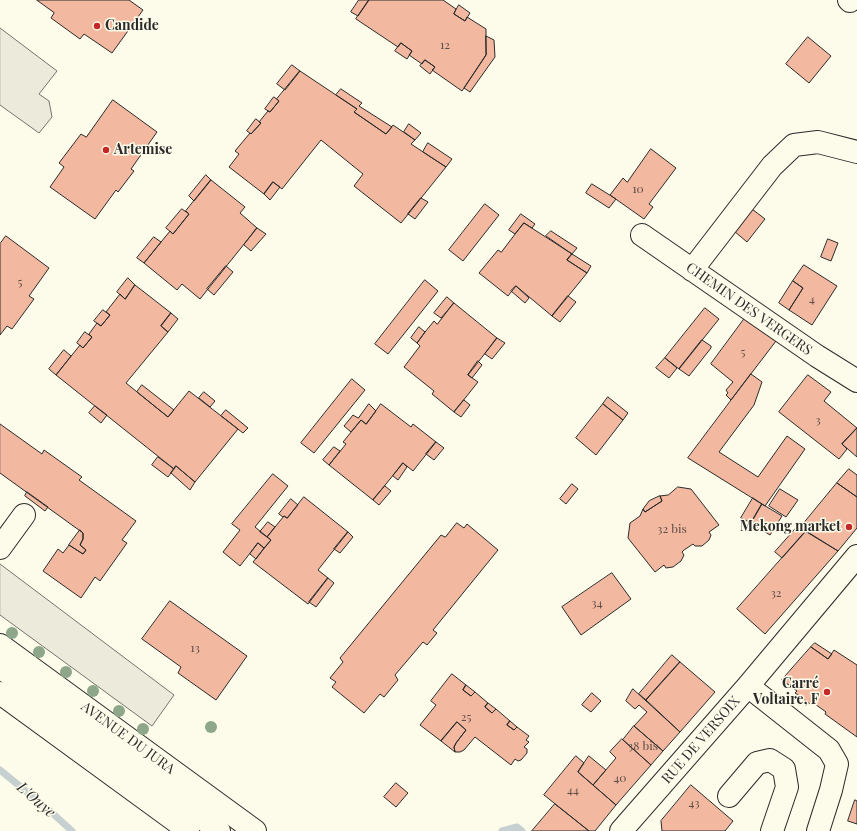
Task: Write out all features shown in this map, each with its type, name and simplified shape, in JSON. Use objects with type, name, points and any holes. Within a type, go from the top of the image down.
[{"type":"street","points":[[692,270],[772,166],[794,145],[818,142],[857,152]]},
{"type":"street","name":"CHEMIN DES VERGERS","points":[[642,235],[817,356],[857,381]]},
{"type":"street","points":[[0,548],[24,515]]},
{"type":"street","name":"RUE DE VERSOIX","points":[[621,831],[748,686],[857,556]]},
{"type":"street","name":"AVENUE DU JURA","points":[[0,645],[255,831]]},
{"type":"street","points":[[0,667],[219,831]]},
{"type":"street","points":[[748,686],[829,750],[837,764],[831,790],[818,831]]},
{"type":"street","points":[[0,692],[188,831]]},
{"type":"street","points":[[729,796],[757,763],[770,760],[784,768],[787,787],[772,831]]},
{"type":"shaded area","points":[[0,28],[57,71],[39,94],[49,101],[52,117],[39,133],[0,105]]},
{"type":"shaded area","points":[[0,564],[174,695],[152,726],[0,615]]},
{"type":"building","name":"Candide","points":[[37,0],[129,0],[143,10],[112,53],[84,34],[80,39],[51,18],[54,13]]},
{"type":"building","points":[[359,0],[369,0],[358,16],[351,12]]},
{"type":"building","points":[[369,0],[443,0],[456,9],[454,14],[465,21],[467,17],[486,29],[486,55],[462,91],[432,70],[435,67],[425,60],[422,64],[409,55],[412,51],[401,43],[398,47],[356,19]]},
{"type":"building","points":[[459,5],[470,13],[465,21],[454,14]]},
{"type":"building","points":[[486,36],[494,40],[495,57],[470,92],[464,88],[486,55]]},
{"type":"building","points":[[808,37],[831,56],[809,83],[786,64]]},
{"type":"building","points":[[401,43],[412,51],[407,59],[395,51]]},
{"type":"building","points":[[425,60],[435,67],[430,74],[420,66]]},
{"type":"building","points":[[292,65],[300,71],[285,90],[277,84]]},
{"type":"building","points":[[300,71],[357,109],[354,112],[386,134],[393,125],[415,140],[411,144],[446,167],[401,223],[354,186],[363,174],[321,140],[282,189],[273,182],[264,194],[229,167],[239,154],[235,151],[250,133],[251,134],[261,123],[259,122],[268,111],[270,112],[279,101],[277,99]]},
{"type":"building","points":[[341,89],[362,103],[359,106],[392,127],[386,134],[354,112],[357,109],[336,95]]},
{"type":"building","points":[[274,97],[279,101],[270,112],[265,109]]},
{"type":"building","name":"Artemise","points":[[113,100],[157,132],[131,169],[134,171],[118,192],[116,190],[95,219],[50,187],[64,167],[59,163],[81,134],[86,137]]},
{"type":"building","points":[[256,119],[261,123],[251,134],[247,131]]},
{"type":"building","points":[[409,124],[421,133],[415,140],[404,132]]},
{"type":"building","points":[[428,143],[452,159],[446,167],[423,152]]},
{"type":"building","points":[[651,149],[676,168],[649,204],[653,207],[644,219],[610,195],[623,178],[627,182]]},
{"type":"building","points":[[206,175],[211,180],[194,201],[189,196]]},
{"type":"building","points":[[211,180],[245,207],[240,213],[257,228],[200,299],[182,284],[177,290],[144,263],[170,231],[173,234],[189,214],[186,211]]},
{"type":"building","points":[[273,182],[280,187],[270,200],[264,194]]},
{"type":"building","points":[[592,184],[616,199],[609,208],[586,193]]},
{"type":"building","points":[[421,198],[428,202],[415,219],[408,214]]},
{"type":"building","points":[[485,204],[499,215],[463,261],[449,250]]},
{"type":"building","points":[[182,209],[189,214],[173,234],[166,228]]},
{"type":"building","points":[[752,209],[765,219],[747,242],[734,231]]},
{"type":"building","points":[[521,214],[535,224],[532,228],[524,223],[515,234],[509,230]]},
{"type":"building","points":[[524,223],[572,254],[567,260],[587,273],[552,316],[516,286],[508,296],[479,273],[498,250],[501,252]]},
{"type":"building","points":[[257,228],[266,234],[251,251],[244,245]]},
{"type":"building","points":[[551,231],[577,248],[572,254],[546,236]]},
{"type":"building","points":[[6,236],[49,268],[29,296],[34,299],[12,329],[7,326],[0,335],[0,244]]},
{"type":"building","points":[[154,237],[161,242],[144,263],[137,258]]},
{"type":"building","points":[[828,239],[838,243],[831,261],[821,257]]},
{"type":"building","points":[[572,254],[591,266],[587,273],[567,260]]},
{"type":"building","points":[[804,265],[837,286],[812,325],[789,310],[803,288],[793,281]]},
{"type":"building","points":[[226,266],[233,272],[214,295],[207,289]]},
{"type":"building","points":[[128,278],[135,285],[125,299],[117,292]]},
{"type":"building","points":[[425,280],[438,291],[388,354],[375,344]]},
{"type":"building","points":[[793,281],[803,288],[789,310],[779,303]]},
{"type":"building","points":[[135,285],[171,313],[161,326],[168,332],[126,383],[168,417],[189,391],[238,429],[195,482],[176,466],[174,469],[56,375],[80,345],[83,348],[92,337],[89,334],[97,323],[101,326],[110,315],[106,312],[120,294],[125,299]]},
{"type":"building","points":[[516,286],[529,298],[525,303],[511,291]]},
{"type":"building","points":[[568,296],[576,302],[560,322],[552,316]]},
{"type":"building","points":[[447,297],[454,303],[441,318],[434,313]]},
{"type":"building","points":[[454,303],[497,338],[468,375],[478,382],[454,412],[432,394],[434,391],[404,367],[420,346],[417,343],[425,332],[434,321],[437,324]]},
{"type":"building","points":[[705,308],[719,319],[679,369],[665,358]]},
{"type":"building","points":[[103,310],[110,315],[101,326],[94,321]]},
{"type":"building","points":[[171,313],[178,319],[168,332],[161,326]]},
{"type":"building","points":[[745,318],[776,341],[731,400],[726,395],[728,393],[726,390],[733,382],[711,364]]},
{"type":"building","points":[[419,327],[425,332],[417,343],[411,338]]},
{"type":"building","points":[[85,332],[92,337],[83,348],[77,343]]},
{"type":"building","points":[[497,338],[505,343],[492,359],[485,354]]},
{"type":"building","points":[[702,340],[711,346],[711,348],[689,376],[679,369]]},
{"type":"building","points":[[64,350],[71,356],[56,375],[49,369]]},
{"type":"building","points":[[665,358],[677,368],[669,378],[656,368]]},
{"type":"building","points":[[478,361],[482,365],[472,378],[468,375]]},
{"type":"building","points":[[751,374],[762,382],[754,405],[719,452],[758,477],[787,436],[805,449],[765,506],[688,458]]},
{"type":"building","points":[[808,375],[831,392],[824,401],[857,428],[842,444],[847,449],[839,459],[779,412]]},
{"type":"building","points":[[352,379],[365,390],[314,453],[301,443]]},
{"type":"building","points":[[142,385],[174,410],[168,417],[137,392]]},
{"type":"building","points":[[204,392],[215,401],[210,407],[199,398]]},
{"type":"building","points":[[608,397],[628,413],[623,420],[603,404]]},
{"type":"building","points":[[464,400],[470,405],[461,417],[454,412]]},
{"type":"building","points":[[369,404],[376,411],[366,424],[361,420],[351,432],[344,426],[353,415],[358,418]]},
{"type":"building","points":[[381,404],[411,427],[413,424],[436,442],[413,471],[403,463],[373,500],[329,465],[346,444],[343,442],[361,420],[366,424]]},
{"type":"building","points":[[603,404],[623,420],[596,455],[576,438]]},
{"type":"building","points":[[95,406],[107,415],[101,423],[89,413]]},
{"type":"building","points":[[226,410],[248,428],[243,433],[221,416]]},
{"type":"building","points":[[0,424],[42,454],[44,450],[82,477],[79,480],[136,521],[122,540],[127,543],[100,581],[95,577],[81,598],[43,571],[58,549],[63,553],[69,545],[83,554],[86,550],[80,545],[83,539],[83,533],[0,473]]},
{"type":"building","points":[[857,428],[857,457],[842,444]]},
{"type":"building","points":[[436,442],[444,448],[434,460],[426,454]]},
{"type":"building","points":[[334,447],[340,451],[329,465],[323,460]]},
{"type":"building","points":[[158,457],[174,469],[168,477],[152,465]]},
{"type":"building","points":[[403,463],[407,467],[398,480],[393,476]]},
{"type":"building","points":[[176,466],[195,482],[190,490],[171,473]]},
{"type":"building","points":[[849,469],[857,475],[857,497],[837,483]]},
{"type":"building","points":[[273,474],[288,486],[255,527],[271,540],[264,548],[258,543],[240,566],[223,552],[240,530],[232,524]]},
{"type":"building","points":[[837,483],[857,497],[857,528],[838,551],[800,528]]},
{"type":"building","points":[[572,484],[578,489],[566,504],[560,499]]},
{"type":"building","points":[[385,486],[391,491],[379,505],[373,500]]},
{"type":"building","points":[[678,487],[691,489],[719,525],[709,532],[711,535],[709,540],[702,546],[695,546],[693,544],[682,552],[684,555],[681,561],[673,567],[666,568],[664,565],[655,572],[628,538],[630,523],[640,516],[643,509],[645,512],[662,501],[660,496],[668,495]]},
{"type":"building","points":[[780,489],[798,500],[786,517],[769,506]]},
{"type":"building","points":[[27,492],[48,507],[45,511],[25,496]]},
{"type":"building","points":[[660,496],[662,501],[645,512],[643,509],[649,501]]},
{"type":"building","points":[[304,497],[348,532],[318,570],[328,578],[308,604],[253,562],[271,540],[267,537],[284,516],[287,518]]},
{"type":"building","points":[[753,498],[762,504],[751,523],[741,518]]},
{"type":"building","points":[[291,499],[298,505],[287,518],[284,516],[283,517],[279,514]]},
{"type":"building","points":[[762,504],[782,516],[770,535],[751,523]]},
{"type":"building","points":[[268,522],[275,527],[267,537],[260,532]]},
{"type":"building","points":[[457,523],[464,528],[467,524],[498,550],[433,630],[437,633],[427,645],[423,642],[395,675],[398,680],[384,697],[380,694],[364,713],[332,687],[336,682],[330,678],[343,662],[340,658],[441,535],[445,537]]},
{"type":"building","points":[[798,526],[806,531],[782,558],[775,552]]},
{"type":"building","points":[[80,530],[83,533],[83,539],[80,545],[86,550],[83,554],[69,545]]},
{"type":"building","points":[[806,531],[838,551],[765,634],[737,609]]},
{"type":"building","points":[[348,532],[353,537],[340,553],[334,549]]},
{"type":"building","points":[[258,543],[264,548],[256,559],[250,554]]},
{"type":"building","points":[[612,573],[631,599],[581,635],[562,607]]},
{"type":"building","points":[[328,578],[334,583],[316,607],[309,602]]},
{"type":"building","points":[[170,601],[247,656],[216,700],[178,673],[181,667],[142,639]]},
{"type":"building","points":[[815,643],[832,654],[828,659],[811,647]]},
{"type":"building","name":"Carré Voltaire, F","points":[[811,647],[828,659],[834,650],[857,665],[857,737],[825,714],[826,712],[812,702],[810,704],[795,693],[797,691],[782,680]]},
{"type":"building","points":[[672,655],[680,662],[646,700],[639,694]]},
{"type":"building","points":[[680,662],[715,692],[680,732],[646,700]]},
{"type":"building","points":[[452,674],[466,685],[463,690],[471,696],[475,692],[488,703],[485,707],[492,713],[496,709],[510,721],[507,725],[514,730],[517,727],[529,736],[526,740],[529,742],[524,747],[527,749],[527,753],[521,760],[518,761],[515,759],[511,765],[475,737],[464,750],[455,752],[454,747],[456,743],[466,730],[457,722],[441,741],[420,725],[436,705],[431,701]]},
{"type":"building","points":[[466,685],[475,692],[471,696],[463,690]]},
{"type":"building","points":[[633,689],[680,732],[663,751],[634,726],[647,712],[639,705],[635,709],[626,701]]},
{"type":"building","points":[[592,693],[601,701],[591,712],[582,705]]},
{"type":"building","points":[[488,703],[496,709],[492,713],[485,707]]},
{"type":"building","points":[[510,721],[517,727],[514,730],[507,725]]},
{"type":"building","points":[[457,722],[466,730],[454,747],[455,752],[441,741]]},
{"type":"building","points":[[634,726],[663,751],[651,765],[623,740]]},
{"type":"building","points":[[622,739],[651,765],[616,805],[593,785],[616,758],[610,752]]},
{"type":"building","points":[[576,756],[584,763],[578,772],[616,805],[595,831],[589,831],[544,795]]},
{"type":"building","points":[[589,756],[606,770],[593,785],[578,772]]},
{"type":"building","points":[[396,783],[408,793],[396,807],[384,797]]},
{"type":"building","points":[[691,785],[733,821],[725,831],[662,831],[661,821]]},
{"type":"building","points":[[855,800],[857,801],[857,824],[848,821]]},
{"type":"building","points":[[555,804],[589,831],[532,831]]},
{"type":"waterway","name":"L'Ouye","points":[[0,770],[72,831]]},
{"type":"waterway","name":"L'Ouye","points":[[502,831],[517,827],[522,831]]},
{"type":"place","name":"Candide","points":[[97,26]]},
{"type":"place","name":"Artemise","points":[[106,150]]},
{"type":"place","name":"Mekong market","points":[[849,527]]},
{"type":"place","name":"Carré Voltaire, F","points":[[827,692]]}]
